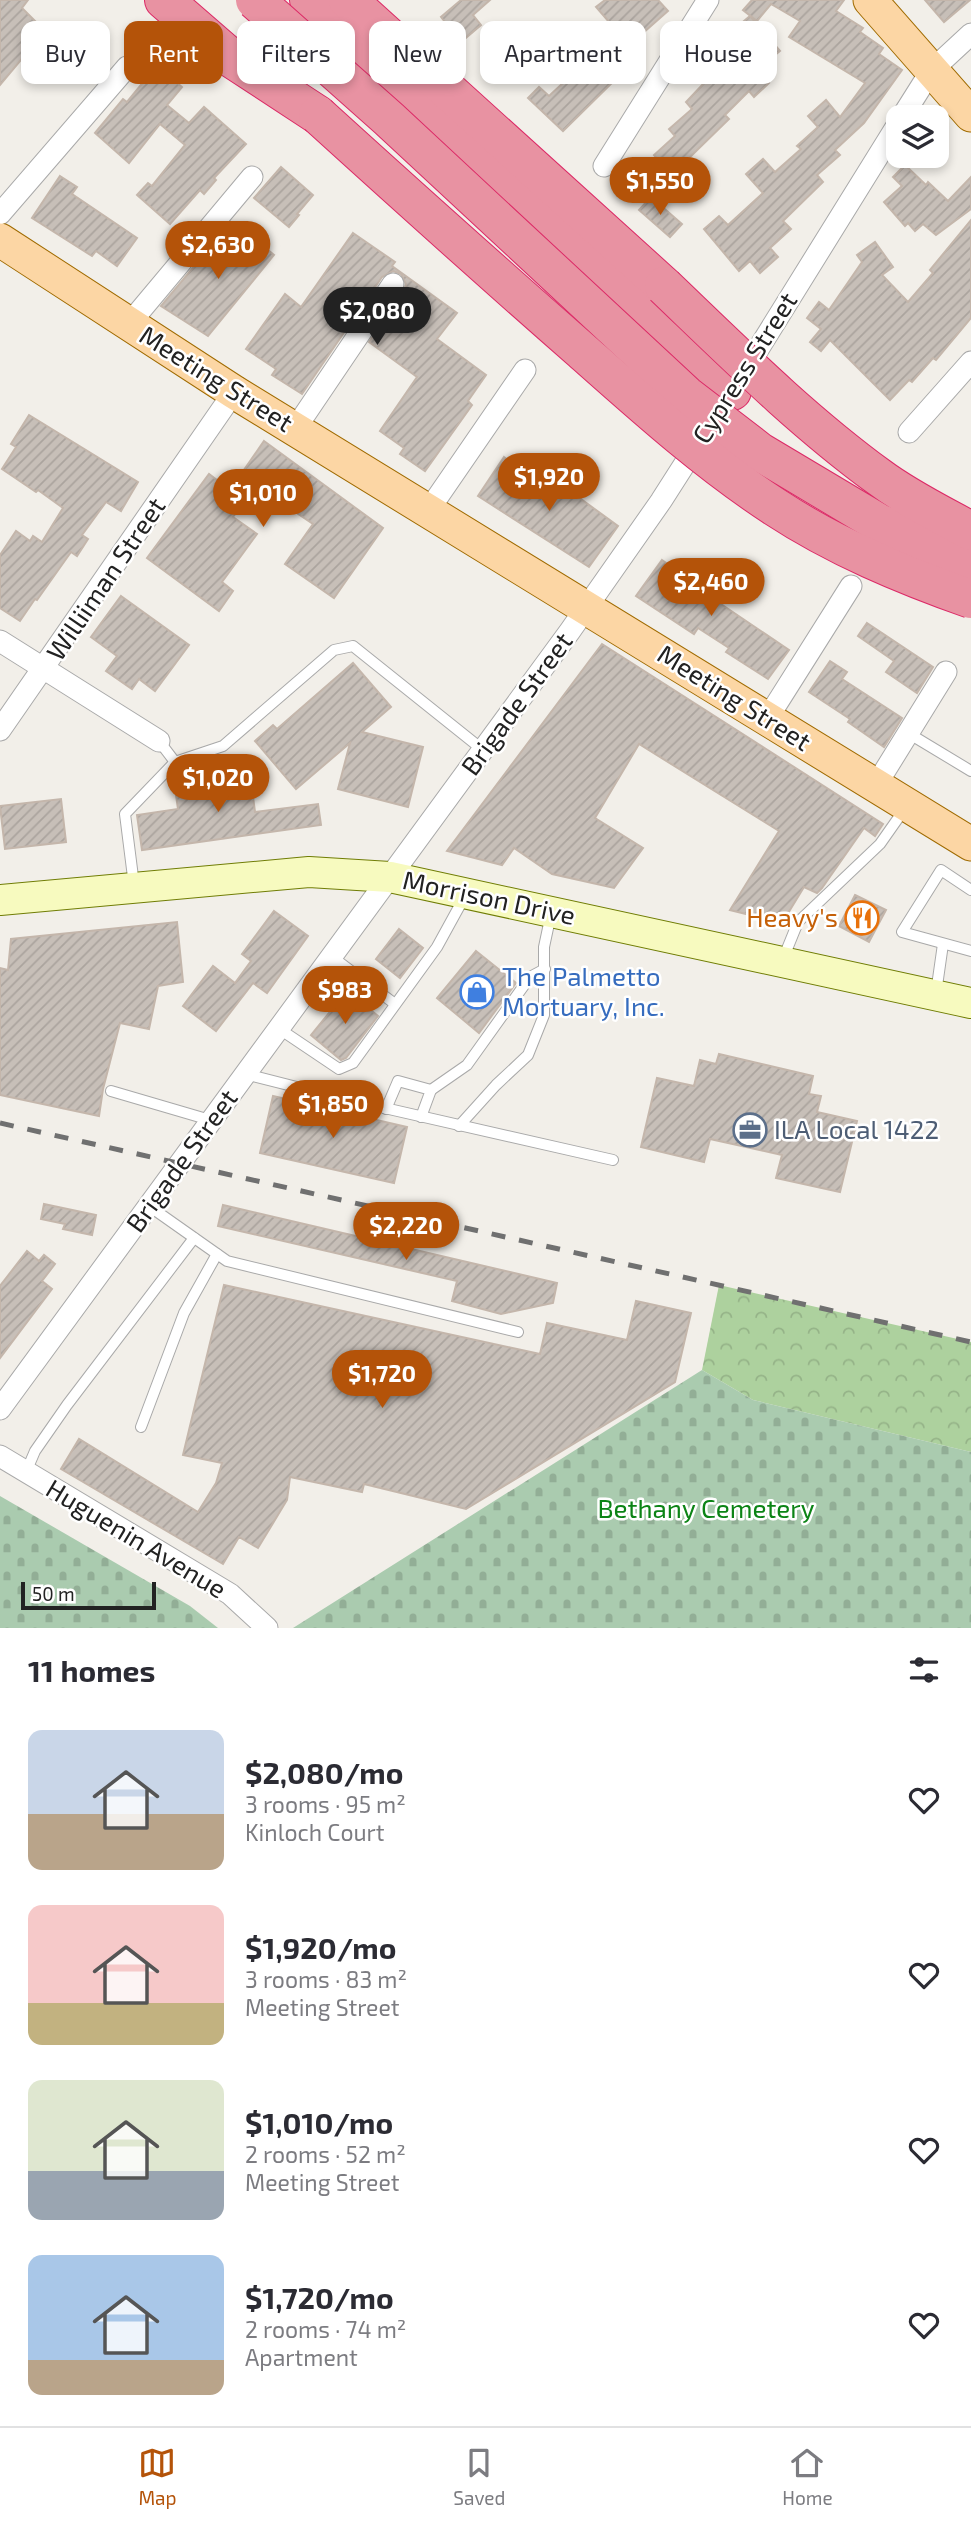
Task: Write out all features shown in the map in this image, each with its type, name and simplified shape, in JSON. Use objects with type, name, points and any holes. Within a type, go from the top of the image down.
[{"type":"highway","points":[[164,0],[231,58],[318,115]]},
{"type":"highway","points":[[203,0],[250,43],[318,115],[486,268],[694,448],[775,507],[837,543],[907,576],[971,599]]},
{"type":"highway","points":[[255,0],[389,119],[686,395],[760,452],[879,523],[971,561]]},
{"type":"highway","points":[[309,0],[732,391]]},
{"type":"highway","points":[[348,0],[562,193],[779,396],[880,479],[923,506],[971,531]]},
{"type":"main road","points":[[870,0],[971,115]]},
{"type":"main road","name":"Meeting Street","points":[[0,240],[234,392],[971,844]]},
{"type":"main road","name":"Morrison Drive","points":[[0,900],[309,872],[390,877],[971,1003]]},
{"type":"street","points":[[604,166],[708,0]]},
{"type":"street","points":[[910,105],[932,71],[971,34]]},
{"type":"street","points":[[0,214],[124,70]]},
{"type":"street","name":"Cypress Street","points":[[587,607],[661,501],[732,391],[886,143]]},
{"type":"street","points":[[129,324],[252,177]]},
{"type":"street","points":[[295,429],[393,284]]},
{"type":"street","points":[[909,432],[971,362]]},
{"type":"street","points":[[428,511],[524,370]]},
{"type":"street","name":"Williiman Street","points":[[0,730],[234,392]]},
{"type":"street","points":[[767,719],[851,586]]},
{"type":"street","name":"Brigade Street","points":[[0,1409],[587,607]]},
{"type":"street","points":[[0,642],[159,741]]},
{"type":"street","points":[[876,785],[946,672]]},
{"type":"street","name":"Huguenin Avenue","points":[[0,1456],[230,1594],[267,1628]]},
{"type":"lane","points":[[135,887],[125,814],[175,762],[223,746],[334,649],[353,646],[484,750]]},
{"type":"lane","points":[[908,733],[971,771]]},
{"type":"lane","points":[[159,741],[175,762]]},
{"type":"lane","points":[[782,962],[798,922],[880,844],[907,805]]},
{"type":"lane","points":[[971,875],[968,887],[941,870],[902,932],[971,951]]},
{"type":"lane","points":[[278,1028],[339,1069],[352,1063],[436,947],[466,893]]},
{"type":"lane","points":[[459,1126],[527,1055],[544,1014],[544,947],[552,911]]},
{"type":"lane","points":[[936,995],[943,944]]},
{"type":"lane","points":[[331,956],[395,1004]]},
{"type":"lane","points":[[421,1117],[431,1090],[467,1065],[530,977],[545,969]]},
{"type":"lane","points":[[244,1074],[612,1160]]},
{"type":"lane","points":[[386,1109],[398,1081],[431,1090]]},
{"type":"lane","points":[[111,1091],[210,1120]]},
{"type":"lane","points":[[149,1206],[228,1261],[518,1332]]},
{"type":"lane","points":[[26,1472],[35,1451],[67,1405],[194,1238]]},
{"type":"lane","points":[[141,1427],[184,1312],[217,1254]]},
{"type":"green space","points":[[719,1285],[971,1342],[971,1452],[753,1400],[702,1370]]},
{"type":"green space","name":"Bethany Cemetery","points":[[702,1370],[753,1400],[971,1452],[971,1628],[293,1628]]},
{"type":"green space","points":[[0,1496],[190,1606],[218,1628],[0,1628]]},
{"type":"building","points":[[0,0],[28,0],[22,8],[35,21],[21,21],[21,60],[0,85]]},
{"type":"building","points":[[461,0],[490,0],[473,15],[480,26],[466,38],[466,21],[444,21],[441,17]]},
{"type":"building","points":[[605,0],[658,0],[668,11],[646,30],[646,21],[608,21],[596,7]]},
{"type":"building","points":[[752,0],[844,0],[836,11],[863,28],[860,32],[883,48],[879,54],[902,70],[864,123],[835,150],[840,155],[817,175],[823,182],[783,221],[791,229],[770,248],[778,257],[760,273],[750,261],[739,271],[704,229],[719,216],[728,225],[763,193],[746,174],[763,159],[775,172],[801,149],[797,146],[818,127],[808,116],[826,100],[840,117],[865,83],[789,37],[800,21],[771,4],[757,21],[743,10]]},
{"type":"building","points":[[925,0],[970,0],[944,22]]},
{"type":"building","points":[[142,84],[178,84],[182,87],[167,105],[189,123],[204,107],[246,144],[214,178],[216,180],[204,194],[200,190],[170,224],[137,195],[148,183],[152,186],[185,145],[160,124],[129,163],[95,133],[123,99],[127,102]]},
{"type":"building","points":[[562,84],[611,84],[563,131],[528,98],[539,87],[549,96]]},
{"type":"building","points":[[703,84],[768,84],[754,97],[749,91],[725,115],[729,119],[689,158],[696,165],[656,198],[639,178],[659,161],[654,155],[675,136],[669,129],[692,109],[686,102]]},
{"type":"building","points":[[281,167],[313,195],[289,227],[254,198]]},
{"type":"building","points":[[902,168],[908,168],[948,201],[971,177],[971,209],[936,235],[923,224],[915,231],[908,223],[905,226],[884,202],[902,186],[893,177]]},
{"type":"building","points":[[60,176],[77,187],[72,194],[137,238],[117,266],[96,251],[92,256],[32,218]]},
{"type":"building","points":[[651,197],[682,224],[670,237],[639,210]]},
{"type":"building","points":[[971,220],[971,318],[936,360],[933,358],[912,382],[909,380],[890,400],[830,340],[821,351],[810,342],[821,329],[807,318],[819,302],[829,310],[862,262],[857,255],[875,242],[893,267],[882,275],[908,302],[933,273],[930,270]]},
{"type":"building","points":[[240,227],[274,255],[208,336],[161,306],[217,239],[225,245]]},
{"type":"building","points":[[353,233],[395,262],[392,266],[457,313],[437,339],[486,375],[468,401],[472,405],[425,471],[400,454],[404,448],[380,431],[417,377],[369,342],[404,291],[406,284],[401,274],[393,271],[382,277],[302,394],[272,375],[276,369],[246,349],[285,294],[301,307]]},
{"type":"building","points":[[29,415],[138,482],[121,511],[106,502],[82,535],[88,539],[77,556],[71,552],[20,621],[0,608],[0,555],[16,531],[30,541],[33,536],[42,542],[63,508],[2,469],[16,447],[11,444]]},
{"type":"building","points":[[264,441],[383,528],[334,598],[285,564],[313,524],[273,497],[267,506],[250,494],[233,517],[257,534],[222,582],[233,591],[219,611],[147,558],[209,474],[230,490]]},
{"type":"building","points":[[504,457],[556,496],[563,486],[618,526],[589,567],[478,496]]},
{"type":"building","points":[[662,560],[702,588],[706,582],[723,594],[718,602],[789,650],[768,679],[726,652],[729,648],[698,628],[694,634],[636,596]]},
{"type":"building","points":[[121,596],[189,645],[155,691],[139,679],[132,689],[106,671],[117,656],[91,637]]},
{"type":"building","points":[[867,623],[933,667],[917,693],[886,672],[894,661],[858,636]]},
{"type":"building","points":[[602,644],[883,824],[875,836],[864,828],[822,888],[817,893],[804,887],[782,923],[730,910],[779,831],[639,744],[595,818],[643,848],[614,888],[552,874],[514,848],[502,865],[447,851]]},
{"type":"building","points":[[830,661],[847,672],[842,679],[902,718],[884,747],[848,722],[850,719],[809,692]]},
{"type":"building","points":[[353,663],[391,707],[362,732],[423,747],[408,807],[338,789],[350,743],[296,789],[255,741],[273,725],[277,729]]},
{"type":"building","points":[[241,771],[244,790],[252,789],[255,812],[318,804],[321,825],[142,850],[137,815],[178,809],[174,781]]},
{"type":"building","points":[[61,799],[66,842],[5,849],[0,806]]},
{"type":"building","name":"Heavy's","points":[[855,895],[886,910],[869,942],[839,926]]},
{"type":"building","points":[[274,911],[308,936],[267,993],[253,983],[216,1031],[183,1006],[213,966],[235,983],[251,961],[242,954]]},
{"type":"building","points":[[177,922],[183,982],[158,986],[149,1029],[120,1023],[99,1116],[0,1095],[0,968],[8,970],[11,939]]},
{"type":"building","points":[[399,929],[423,948],[400,978],[376,959]]},
{"type":"building","name":"The Palmetto Mortuary, Inc.","points":[[476,951],[516,983],[479,1033],[437,998]]},
{"type":"building","points":[[347,991],[378,1016],[346,1058],[341,1060],[311,1035]]},
{"type":"building","name":"ILA Local 1422","points":[[719,1054],[813,1076],[809,1094],[821,1096],[817,1112],[857,1121],[840,1192],[776,1178],[782,1155],[710,1139],[704,1162],[641,1147],[657,1078],[694,1086],[700,1060],[716,1064]]},
{"type":"building","points":[[273,1096],[407,1127],[394,1183],[260,1153]]},
{"type":"building","points":[[44,1204],[96,1215],[92,1235],[63,1229],[65,1224],[41,1219]]},
{"type":"building","points":[[223,1205],[557,1283],[553,1303],[501,1314],[452,1301],[457,1281],[218,1226]]},
{"type":"building","points":[[27,1251],[39,1261],[44,1255],[55,1264],[42,1281],[52,1289],[0,1358],[0,1286]]},
{"type":"building","points":[[224,1285],[540,1354],[547,1323],[627,1340],[636,1301],[691,1313],[675,1382],[466,1509],[364,1484],[362,1492],[290,1477],[287,1500],[258,1548],[239,1537],[223,1564],[61,1469],[79,1439],[198,1512],[216,1483],[222,1463],[183,1455]]},
{"type":"railway","points":[[0,1123],[971,1342]]},
{"type":"place","name":"Heavy's","points":[[862,918]]},
{"type":"place","name":"The Palmetto Mortuary, Inc.","points":[[477,992]]},
{"type":"place","name":"ILA Local 1422","points":[[750,1130]]}]
